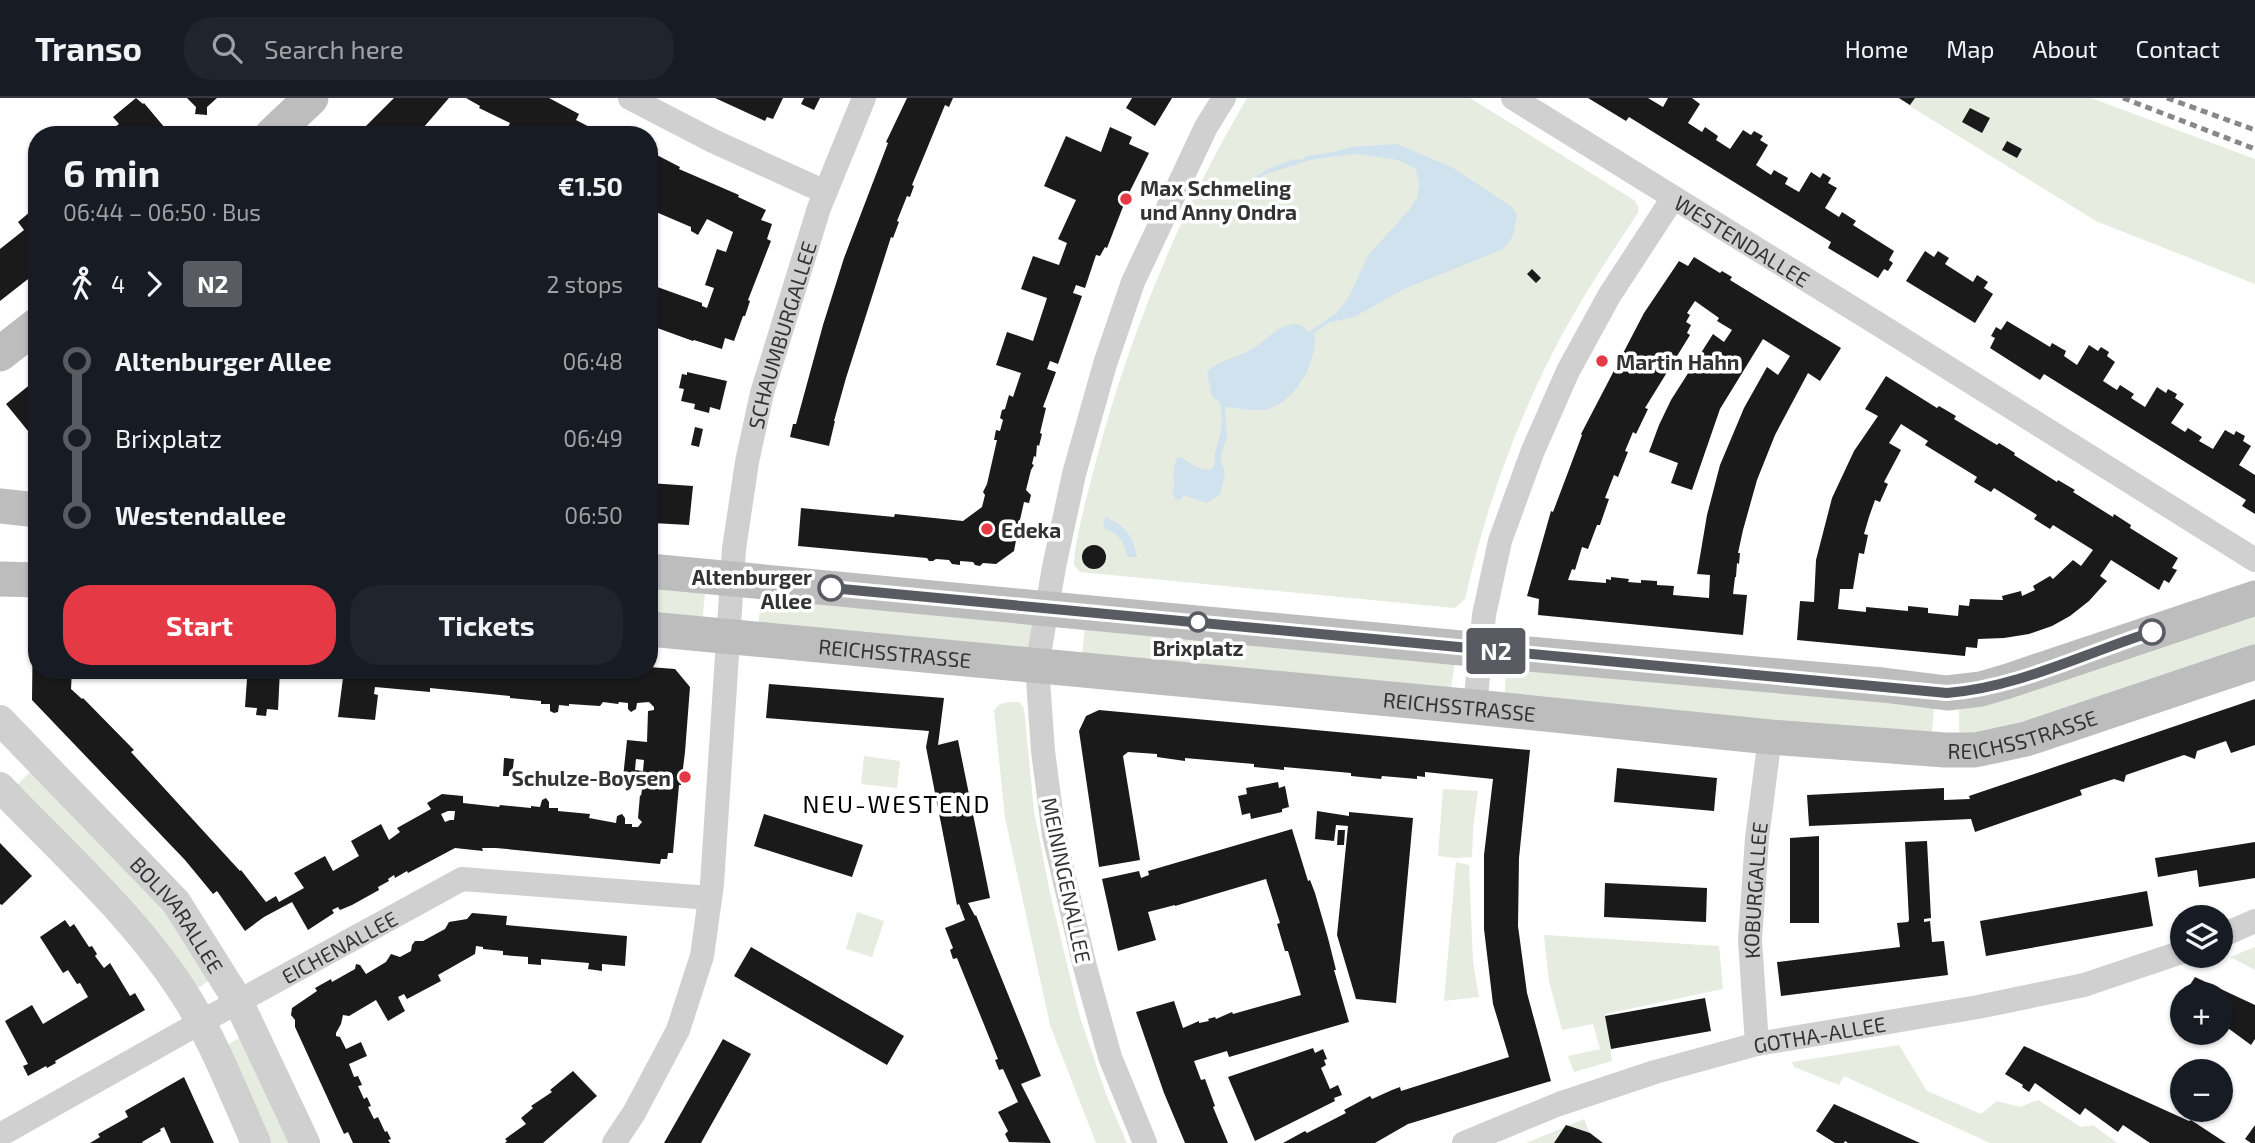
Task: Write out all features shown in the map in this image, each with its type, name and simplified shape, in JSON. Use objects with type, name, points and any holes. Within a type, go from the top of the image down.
[{"type":"main road","points":[[281,126],[311,98]]},
{"type":"main road","points":[[0,354],[28,332]]},
{"type":"main road","points":[[0,506],[28,509]]},
{"type":"main road","points":[[658,573],[1947,693],[1981,689],[2008,681],[2255,598]]},
{"type":"main road","points":[[0,579],[28,580]]},
{"type":"main road","name":"REICHSSTRASSE","points":[[658,630],[1770,737],[1892,747],[1975,750],[2026,739],[2255,662]]},
{"type":"street","points":[[630,98],[713,141],[825,192]]},
{"type":"street","name":"SCHAUMBURGALLEE","points":[[729,637],[734,549],[747,462],[762,394],[825,192],[864,98]]},
{"type":"street","points":[[1048,608],[1074,474],[1105,364],[1133,282],[1206,127],[1224,98]]},
{"type":"street","name":"WESTENDALLEE","points":[[1513,98],[1668,206],[1883,327],[2255,560]]},
{"type":"street","points":[[1475,707],[1484,615],[1500,541],[1532,453],[1574,360],[1609,296],[1668,206]]},
{"type":"street","name":"MEININGENALLEE","points":[[1048,608],[1037,666],[1043,751],[1057,848],[1085,967],[1110,1057],[1144,1143]]},
{"type":"street","points":[[614,1143],[634,1113],[678,1030],[702,956],[710,898],[729,637]]},
{"type":"street","name":"BOLIVARALLEE","points":[[0,720],[176,902],[238,1001],[305,1143]]},
{"type":"street","name":"KOBURGALLEE","points":[[1757,1044],[1750,940],[1757,838],[1770,737]]},
{"type":"street","name":"BOLIVARALLEE","points":[[0,787],[129,922],[174,980],[201,1022],[256,1143]]},
{"type":"street","name":"EICHENALLEE","points":[[0,1135],[462,879],[710,898]]},
{"type":"street","points":[[2233,931],[2255,922]]},
{"type":"street","name":"GOTHA-ALLEE","points":[[1464,1143],[1559,1104],[1655,1072],[1757,1044],[1970,1008],[2084,985],[2170,956]]},
{"type":"shaded area","name":"Brixplatz","points":[[1247,98],[1470,98],[1634,200],[1638,206],[1638,213],[1582,300],[1538,383],[1501,474],[1465,599],[1455,608],[1080,572],[1074,565],[1096,461],[1141,320],[1200,185]]},
{"type":"shaded area","points":[[1897,98],[2091,98],[2255,159],[2255,284],[2096,221]]},
{"type":"shaded area","points":[[658,578],[706,582],[702,626],[658,622]]},
{"type":"shaded area","points":[[763,588],[1032,624],[1029,650],[757,632]]},
{"type":"shaded area","points":[[2255,606],[2255,652],[2023,730],[1963,736],[1959,731],[1959,704]]},
{"type":"shaded area","points":[[1086,618],[1456,653],[1450,696],[1081,664]]},
{"type":"shaded area","points":[[1507,657],[1934,706],[1932,732],[1504,702]]},
{"type":"shaded area","points":[[1019,702],[1024,708],[1034,811],[1050,893],[1079,1014],[1106,1094],[1127,1143],[1096,1143],[1050,1025],[1005,818],[994,710],[1000,704]]},
{"type":"shaded area","points":[[864,756],[900,761],[897,788],[861,784]]},
{"type":"shaded area","points":[[33,769],[139,877],[215,977],[192,992],[13,789]]},
{"type":"shaded area","points":[[1443,789],[1478,791],[1472,857],[1438,856]]},
{"type":"shaded area","points":[[1456,862],[1469,865],[1473,962],[1479,997],[1444,1001]]},
{"type":"shaded area","points":[[857,912],[884,921],[872,957],[846,949]]},
{"type":"shaded area","points":[[1544,935],[1719,946],[1723,989],[1605,1014],[1612,1061],[1574,1072],[1568,1056],[1600,1049],[1593,1024],[1562,1030],[1549,981]]},
{"type":"shaded area","points":[[2255,947],[2255,970],[2233,959],[2233,956]]},
{"type":"shaded area","points":[[245,1035],[295,1143],[265,1143],[221,1048]]},
{"type":"shaded area","points":[[1899,1045],[1927,1091],[1981,1114],[1997,1101],[2020,1107],[2038,1100],[2081,1127],[2093,1125],[2117,1143],[1990,1143],[1844,1076],[1839,1085],[1794,1067],[1792,1062]]},
{"type":"shaded area","points":[[1584,1119],[1594,1143],[1526,1143]]},
{"type":"water","points":[[1397,144],[1453,168],[1512,207],[1517,215],[1513,235],[1508,244],[1501,250],[1404,289],[1354,317],[1328,323],[1314,333],[1315,344],[1308,369],[1285,400],[1263,410],[1225,407],[1227,436],[1220,459],[1225,472],[1220,494],[1207,503],[1183,495],[1176,500],[1172,491],[1176,458],[1180,457],[1204,470],[1213,468],[1214,464],[1222,418],[1220,403],[1212,396],[1207,372],[1217,364],[1252,349],[1283,327],[1297,324],[1309,332],[1336,313],[1347,300],[1369,254],[1410,209],[1417,198],[1419,184],[1416,169],[1398,160],[1357,154],[1310,160],[1263,175],[1257,184],[1244,190],[1242,186],[1268,169],[1294,159],[1302,160],[1306,156],[1352,147]]},
{"type":"water","points":[[1105,517],[1118,523],[1127,532],[1137,557],[1127,557],[1120,538],[1103,528]]},
{"type":"building","points":[[136,98],[144,103],[163,126],[116,126],[119,124],[113,117]]},
{"type":"building","points":[[187,98],[217,98],[207,107],[207,115],[195,114],[196,107]]},
{"type":"building","points":[[394,98],[449,98],[425,126],[366,126]]},
{"type":"building","points":[[466,98],[549,98],[579,114],[576,120],[588,126],[508,126],[510,123],[479,108],[480,106]]},
{"type":"building","points":[[715,98],[783,98],[773,119],[767,117],[765,121]]},
{"type":"building","points":[[804,98],[820,98],[814,110],[801,104]]},
{"type":"building","points":[[907,98],[953,98],[949,107],[945,105],[912,185],[914,186],[910,197],[907,196],[893,238],[891,237],[846,378],[829,446],[790,437],[844,258],[888,143],[886,142]]},
{"type":"building","points":[[1132,98],[1172,98],[1155,126],[1126,108]]},
{"type":"building","points":[[1588,98],[1648,98],[1663,107],[1668,98],[1692,98],[1700,104],[1688,123],[1702,132],[1705,127],[1718,136],[1716,140],[1730,149],[1743,130],[1751,135],[1754,131],[1763,136],[1760,140],[1768,145],[1756,165],[1771,175],[1774,170],[1788,178],[1785,184],[1799,192],[1811,172],[1820,178],[1823,173],[1831,178],[1828,183],[1837,188],[1825,208],[1839,217],[1842,212],[1856,221],[1853,225],[1894,251],[1889,260],[1893,263],[1888,271],[1884,269],[1878,278],[1828,248],[1831,242],[1629,117],[1626,121]]},
{"type":"building","points":[[1899,98],[1915,98],[1910,105]]},
{"type":"building","points":[[1970,108],[1990,118],[1982,133],[1962,122]]},
{"type":"building","points":[[1110,127],[1132,137],[1129,144],[1149,153],[1126,199],[1107,248],[1105,247],[1100,256],[1096,255],[1085,288],[1076,285],[1073,293],[1082,296],[1058,364],[1050,361],[1047,369],[1056,372],[1043,407],[1046,408],[1040,433],[1042,434],[1026,490],[1031,495],[1029,503],[1024,502],[1018,529],[1021,531],[1020,536],[1017,535],[1014,551],[996,564],[983,563],[980,566],[973,562],[960,561],[960,565],[952,564],[949,560],[929,561],[927,558],[798,546],[801,508],[963,521],[982,507],[985,495],[983,492],[997,440],[994,440],[996,430],[1000,431],[1002,410],[1005,409],[1009,395],[1013,397],[1021,373],[996,365],[1007,332],[1033,341],[1047,298],[1021,289],[1033,256],[1059,265],[1067,243],[1058,239],[1076,200],[1044,186],[1066,136],[1101,152]]},
{"type":"building","points":[[2007,141],[2022,149],[2017,158],[2002,150]]},
{"type":"building","points":[[658,156],[680,167],[679,169],[766,210],[761,220],[772,224],[767,239],[771,241],[748,300],[750,301],[745,316],[734,341],[725,338],[722,349],[658,328],[658,287],[702,303],[702,306],[707,308],[714,288],[705,285],[717,249],[726,252],[733,232],[707,219],[698,235],[691,231],[691,227],[658,213]]},
{"type":"building","points":[[28,214],[28,279],[0,301],[0,249],[24,230],[18,222]]},
{"type":"building","points":[[1925,251],[1934,257],[1938,251],[1949,258],[1945,264],[1973,282],[1977,275],[1988,282],[1984,288],[1993,294],[1975,323],[1906,281]]},
{"type":"building","points":[[1694,257],[1720,273],[1722,271],[1732,277],[1730,280],[1841,348],[1820,381],[1808,373],[1775,435],[1757,480],[1738,553],[1739,564],[1737,563],[1733,594],[1747,595],[1743,635],[1538,615],[1539,599],[1527,596],[1551,511],[1553,512],[1581,434],[1644,313],[1679,261],[1688,266]],"holes":[[[1695,301],[1719,318],[1717,321],[1732,330],[1724,342],[1713,334],[1671,400],[1649,452],[1678,463],[1671,483],[1692,490],[1720,409],[1763,339],[1790,356],[1778,375],[1767,367],[1744,408],[1720,465],[1707,515],[1697,574],[1710,575],[1709,598],[1673,595],[1674,586],[1657,585],[1657,581],[1628,582],[1629,579],[1611,577],[1611,580],[1606,579],[1606,583],[1568,580],[1572,569],[1575,570],[1582,547],[1588,549],[1597,525],[1600,525],[1609,499],[1605,498],[1614,475],[1618,477],[1633,432],[1636,434],[1648,409],[1645,408],[1690,335],[1687,333],[1691,325],[1686,322],[1690,315],[1687,313]]]},
{"type":"building","points":[[1532,269],[1541,278],[1536,283],[1527,274]]},
{"type":"building","points":[[2007,321],[2050,347],[2052,343],[2066,351],[2064,356],[2077,365],[2089,345],[2098,351],[2101,347],[2109,352],[2107,356],[2115,362],[2103,381],[2117,390],[2120,385],[2134,394],[2131,398],[2145,407],[2157,387],[2166,393],[2168,389],[2177,394],[2175,398],[2184,404],[2171,423],[2185,432],[2188,428],[2202,437],[2199,441],[2213,449],[2225,430],[2234,435],[2236,431],[2245,436],[2243,441],[2251,446],[2239,465],[2255,475],[2255,514],[2242,506],[2246,500],[2044,374],[2040,380],[1990,348],[1995,338],[1991,336],[1996,327],[2001,330]]},
{"type":"building","points":[[687,372],[727,381],[720,410],[710,407],[709,413],[694,409],[695,404],[681,401],[684,389],[679,388],[682,374],[687,375]]},
{"type":"building","points":[[1886,376],[1937,408],[1939,406],[1956,416],[1954,419],[1997,445],[1999,443],[2113,517],[2114,514],[2131,525],[2130,528],[2178,558],[2172,568],[2177,570],[2169,583],[2164,580],[2159,590],[2111,560],[2100,576],[2107,581],[2089,601],[2070,616],[2029,634],[1978,639],[1977,648],[1966,647],[1965,656],[1797,640],[1800,601],[1814,602],[1816,560],[1832,498],[1854,451],[1878,416],[1865,409]],"holes":[[[1901,424],[1928,441],[1925,445],[1977,477],[1974,482],[1991,492],[1994,488],[2037,515],[2034,519],[2050,529],[2053,525],[2093,550],[2081,566],[2073,560],[2053,579],[2050,576],[2033,586],[2035,590],[2022,596],[2021,591],[2002,596],[2003,600],[1970,599],[1969,606],[1959,605],[1958,616],[1928,613],[1928,608],[1908,606],[1908,611],[1866,607],[1866,612],[1838,609],[1840,589],[1853,589],[1859,553],[1864,554],[1868,535],[1864,534],[1869,517],[1875,500],[1880,502],[1888,484],[1884,482],[1901,450],[1889,443]]]},
{"type":"building","points":[[28,386],[28,431],[6,404]]},
{"type":"building","points":[[695,427],[703,429],[699,447],[691,445]]},
{"type":"building","points":[[658,484],[693,486],[689,525],[658,523]]},
{"type":"building","points":[[1094,545],[1105,552],[1106,557],[1099,568],[1094,569],[1083,562],[1082,557],[1089,546]]},
{"type":"building","points":[[658,668],[675,669],[690,687],[673,853],[668,853],[667,859],[661,859],[660,864],[496,848],[482,848],[483,851],[455,848],[408,873],[407,871],[395,878],[394,875],[378,887],[379,890],[352,905],[332,910],[334,913],[308,930],[292,902],[245,931],[217,891],[213,894],[185,860],[32,700],[32,679],[72,679],[71,689],[134,750],[131,752],[241,870],[266,902],[276,896],[279,902],[304,888],[294,873],[325,856],[333,871],[359,856],[351,841],[381,824],[389,840],[400,832],[397,828],[431,809],[427,803],[442,794],[463,796],[463,803],[499,807],[540,807],[542,800],[546,798],[549,808],[558,808],[558,811],[590,814],[589,818],[616,823],[617,816],[622,814],[625,824],[632,824],[632,827],[638,827],[642,822],[638,818],[642,789],[622,787],[627,740],[647,742],[648,711],[654,710],[649,702],[637,703],[636,709],[631,712],[628,703],[603,702],[600,706],[559,705],[558,712],[554,713],[550,711],[550,704],[510,696],[430,688],[430,692],[375,687],[374,694],[378,695],[375,720],[338,717],[343,679],[658,679]],"holes":[[[636,759],[644,760],[643,771],[635,770]],[[455,811],[454,820],[445,822],[441,814]]]},
{"type":"building","points":[[247,679],[280,679],[278,710],[267,709],[266,716],[256,715],[257,708],[245,707]]},
{"type":"building","points":[[769,684],[944,698],[938,745],[958,740],[990,898],[968,903],[976,915],[1041,1076],[1021,1084],[1051,1143],[1009,1142],[1005,1134],[1008,1131],[998,1112],[1018,1102],[1003,1069],[999,1070],[995,1060],[998,1059],[957,958],[953,959],[950,950],[953,948],[945,928],[965,920],[959,904],[957,905],[926,747],[929,731],[766,718]]},
{"type":"building","points":[[2255,699],[2255,745],[2231,753],[2226,741],[2197,751],[2195,759],[2184,755],[2126,775],[2124,782],[2114,779],[2080,790],[2082,795],[1975,832],[1971,819],[1809,826],[1807,795],[1944,788],[1944,800],[1970,799],[1969,796]]},
{"type":"building","points":[[1099,710],[1530,750],[1519,858],[1518,926],[1527,993],[1551,1081],[1408,1124],[1375,1143],[1283,1143],[1346,1113],[1344,1110],[1370,1096],[1372,1099],[1400,1087],[1401,1091],[1509,1057],[1493,1004],[1484,929],[1484,855],[1493,779],[1425,772],[1425,777],[1417,776],[1417,779],[1382,776],[1381,779],[1351,776],[1351,773],[1254,767],[1254,764],[1185,758],[1185,761],[1157,757],[1157,754],[1128,752],[1123,756],[1140,860],[1099,867],[1079,731],[1086,716]]},
{"type":"building","points":[[504,758],[514,759],[512,776],[503,776]]},
{"type":"building","points":[[1617,768],[1717,778],[1714,811],[1614,802]]},
{"type":"building","points":[[1278,782],[1279,788],[1285,786],[1289,807],[1282,809],[1282,812],[1251,819],[1250,813],[1242,815],[1238,796],[1247,794],[1246,788]]},
{"type":"building","points":[[1317,811],[1349,816],[1349,812],[1413,818],[1396,1003],[1356,999],[1337,935],[1348,826],[1336,825],[1334,841],[1315,839]]},
{"type":"building","points":[[764,814],[863,845],[852,877],[754,846]]},
{"type":"building","points":[[1292,829],[1308,881],[1310,880],[1315,893],[1349,1022],[1229,1057],[1227,1051],[1194,1061],[1201,1080],[1205,1079],[1228,1143],[1185,1143],[1164,1093],[1136,1012],[1174,1001],[1183,1028],[1199,1021],[1209,1021],[1208,1019],[1216,1019],[1232,1012],[1233,1014],[1301,995],[1277,924],[1280,923],[1266,879],[1148,912],[1156,940],[1118,951],[1102,879],[1139,871],[1141,878],[1149,875],[1148,871]]},
{"type":"building","points":[[1338,830],[1345,830],[1344,845],[1337,845]]},
{"type":"building","points":[[1819,836],[1819,923],[1790,923],[1790,838]]},
{"type":"building","points":[[1927,841],[1931,918],[1924,919],[1924,922],[1930,921],[1932,942],[1944,941],[1948,975],[1781,996],[1777,962],[1900,947],[1897,923],[1909,920],[1905,842]]},
{"type":"building","points":[[2255,842],[2255,878],[2199,887],[2197,870],[2158,877],[2155,858]]},
{"type":"building","points":[[0,843],[32,876],[2,905],[0,904]]},
{"type":"building","points":[[1605,883],[1707,888],[1706,922],[1604,917]]},
{"type":"building","points":[[2147,891],[2153,926],[1986,956],[1980,921]]},
{"type":"building","points":[[472,913],[507,916],[506,925],[627,936],[625,966],[602,964],[602,971],[588,969],[589,963],[541,959],[541,965],[528,964],[528,957],[503,955],[503,951],[476,946],[475,954],[438,975],[441,981],[407,999],[404,994],[398,997],[405,1011],[388,1021],[376,1000],[349,1016],[343,1015],[336,1036],[340,1037],[346,1049],[361,1042],[367,1056],[349,1064],[354,1077],[358,1076],[362,1085],[358,1086],[364,1099],[367,1097],[374,1119],[378,1117],[391,1139],[388,1140],[390,1143],[353,1143],[348,1132],[344,1134],[295,1027],[292,1008],[317,991],[315,988],[355,969],[356,964],[360,965],[366,974],[386,962],[391,954],[400,957],[411,951],[415,941],[423,941],[445,929],[449,922],[467,919]]},
{"type":"building","points":[[65,920],[70,927],[74,924],[89,947],[92,946],[97,954],[95,956],[104,968],[110,963],[130,996],[135,993],[145,1010],[55,1061],[56,1063],[28,1076],[23,1066],[28,1064],[5,1021],[32,1005],[43,1024],[88,997],[68,970],[63,973],[40,937]]},
{"type":"building","points":[[751,947],[904,1036],[887,1065],[734,976]]},
{"type":"building","points":[[2195,977],[2206,982],[2192,982]]},
{"type":"building","points":[[2233,995],[2255,1005],[2255,1039],[2251,1045],[2233,1032]]},
{"type":"building","points":[[1705,998],[1711,1031],[1611,1049],[1605,1016]]},
{"type":"building","points":[[723,1039],[751,1054],[701,1143],[664,1143]]},
{"type":"building","points":[[2024,1046],[2170,1112],[2170,1122],[2194,1122],[2226,1143],[2150,1143],[2123,1125],[2118,1132],[2085,1108],[2080,1115],[2035,1083],[2029,1092],[2005,1074]]},
{"type":"building","points":[[1313,1048],[1315,1053],[1323,1049],[1327,1059],[1324,1060],[1326,1065],[1321,1068],[1330,1089],[1338,1085],[1342,1095],[1255,1141],[1228,1077]]},
{"type":"building","points":[[573,1071],[597,1096],[543,1143],[505,1143],[505,1139],[526,1124],[521,1118],[533,1108],[531,1106],[552,1092],[550,1090]]},
{"type":"building","points":[[184,1077],[214,1143],[171,1143],[164,1127],[143,1143],[90,1143],[100,1137],[98,1134],[128,1117],[125,1111]]},
{"type":"building","points":[[1834,1104],[1920,1143],[1835,1143],[1816,1131]]},
{"type":"building","points":[[1566,1125],[1590,1133],[1603,1143],[1554,1143]]},
{"type":"building","points":[[2255,1125],[2255,1143],[2251,1143],[2245,1139]]},
{"type":"railway","points":[[2123,98],[2255,149]]},
{"type":"railway","points":[[2167,98],[2255,130]]},
{"type":"bus line","name":"N2","points":[[831,588],[1947,693],[1981,689],[2008,681],[2152,632]]},
{"type":"place","name":"Max Schmeling und Anny Ondra","points":[[1126,199]]},
{"type":"place","name":"Martin Hahn","points":[[1602,361]]},
{"type":"place","name":"Edeka","points":[[987,529]]},
{"type":"place","name":"Altenburger Allee","points":[[831,588]]},
{"type":"place","name":"Brixplatz","points":[[1198,622]]},
{"type":"place","name":"Schulze-Boysen","points":[[685,777]]},
{"type":"district","name":"NEU-WESTEND","points":[[897,803]]}]
